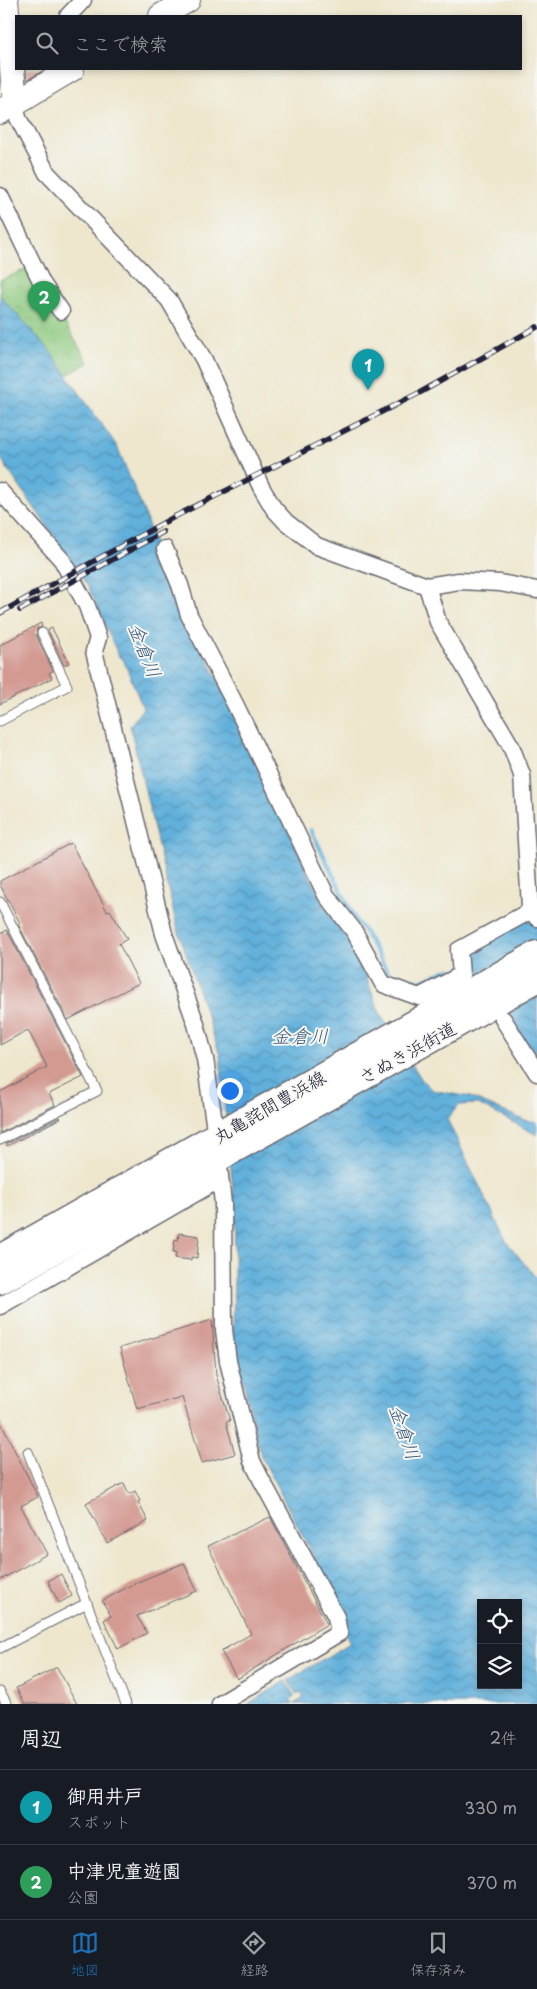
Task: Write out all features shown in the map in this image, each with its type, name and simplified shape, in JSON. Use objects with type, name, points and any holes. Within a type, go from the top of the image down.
[{"type":"main road","name":"丸亀詫間豊浜線","points":[[0,1281],[221,1152],[537,954]]},
{"type":"main road","name":"さぬき浜街道","points":[[221,1152],[537,979]]},
{"type":"main road","name":"丸亀詫間豊浜線","points":[[0,1258],[221,1152]]},
{"type":"street","points":[[6,0],[14,63],[8,107]]},
{"type":"street","points":[[69,15],[83,0]]},
{"type":"street","points":[[162,15],[188,0]]},
{"type":"street","points":[[8,107],[70,70]]},
{"type":"street","points":[[8,107],[18,118],[47,173],[169,300],[204,360],[262,487],[274,509],[299,533],[317,546],[427,586],[459,580],[500,583],[537,590]]},
{"type":"street","points":[[0,196],[42,283],[61,311]]},
{"type":"street","points":[[0,491],[62,560],[87,606],[98,638],[94,651],[164,934],[196,1024],[205,1059],[221,1152],[224,1330],[228,1361],[252,1461],[336,1617],[340,1633],[220,1704]]},
{"type":"street","points":[[165,549],[180,584],[189,615],[326,895],[354,931],[383,984],[419,996],[461,975],[459,950],[535,912],[530,906],[531,872],[522,775],[511,746],[438,622],[427,586]]},
{"type":"street","points":[[503,1019],[537,1073]]},
{"type":"street","points":[[0,1306],[221,1152]]},
{"type":"lane","points":[[0,721],[67,686],[42,633]]},
{"type":"lane","points":[[0,902],[97,1091],[0,1140]]},
{"type":"lane","points":[[28,1452],[126,1704]]},
{"type":"lane","points":[[0,1648],[87,1603]]},
{"type":"lane","points":[[0,1692],[6,1704]]},
{"type":"green space","points":[[31,267],[89,363],[67,375],[47,347],[0,296],[0,280]]},
{"type":"water","name":"金倉川","points":[[0,296],[47,347],[117,446],[142,507],[158,553],[324,906],[358,955],[380,1014],[422,1080],[432,1090],[470,1097],[524,1120],[537,1122],[537,1135],[478,1104],[459,1105],[447,1119],[506,1241],[537,1279],[537,1704],[294,1704],[304,1698],[301,1693],[297,1695],[288,1680],[350,1643],[340,1623],[346,1619],[261,1456],[233,1339],[235,1210],[220,1055],[177,927],[130,726],[143,708],[123,659],[119,657],[89,588],[0,456]]},
{"type":"water","points":[[530,916],[537,918],[537,1068],[467,965],[471,951]]},
{"type":"water","points":[[286,1681],[295,1697],[290,1700],[293,1704],[248,1704]]},
{"type":"building","points":[[26,70],[44,70],[27,80]]},
{"type":"building","points":[[41,623],[42,627],[37,629],[36,635],[53,671],[49,673],[52,678],[0,704],[0,645]]},
{"type":"building","points":[[52,628],[69,663],[64,665],[48,630]]},
{"type":"building","points":[[71,843],[107,911],[110,910],[127,939],[119,944],[139,983],[68,1020],[18,924],[20,923],[0,885],[0,881]]},
{"type":"building","points":[[7,930],[83,1077],[49,1094],[55,1105],[0,1133],[0,1092],[47,1067],[28,1030],[0,1045],[0,934]]},
{"type":"building","points":[[61,1118],[7,1146],[6,1144]]},
{"type":"building","points":[[179,1233],[199,1236],[197,1258],[191,1257],[191,1260],[175,1258],[176,1252],[173,1252],[175,1239],[178,1240]]},
{"type":"building","points":[[212,1320],[216,1375],[230,1421],[226,1422],[235,1454],[202,1463],[182,1397],[137,1409],[120,1348]]},
{"type":"building","points":[[0,1421],[38,1497],[21,1506],[47,1554],[0,1580]]},
{"type":"building","points":[[124,1483],[129,1494],[135,1491],[140,1501],[138,1502],[148,1521],[107,1543],[86,1503]]},
{"type":"building","points":[[270,1517],[327,1624],[237,1679],[221,1651],[251,1634],[208,1546]]},
{"type":"building","points":[[184,1563],[197,1591],[137,1616],[147,1633],[118,1649],[104,1620],[111,1616],[102,1601],[135,1583]]},
{"type":"building","points":[[61,1574],[72,1596],[59,1603],[48,1581]]},
{"type":"building","points":[[57,1667],[77,1704],[25,1704],[16,1688]]},
{"type":"waterway","points":[[311,830],[357,923],[363,929],[390,976],[421,981],[450,969]]},
{"type":"railway","points":[[0,613],[174,517],[421,392],[537,327]]},
{"type":"railway","points":[[20,610],[163,532]]},
{"type":"place","name":"中津児童遊園","points":[[44,322]]},
{"type":"place","name":"御用井戸","points":[[368,390]]}]
